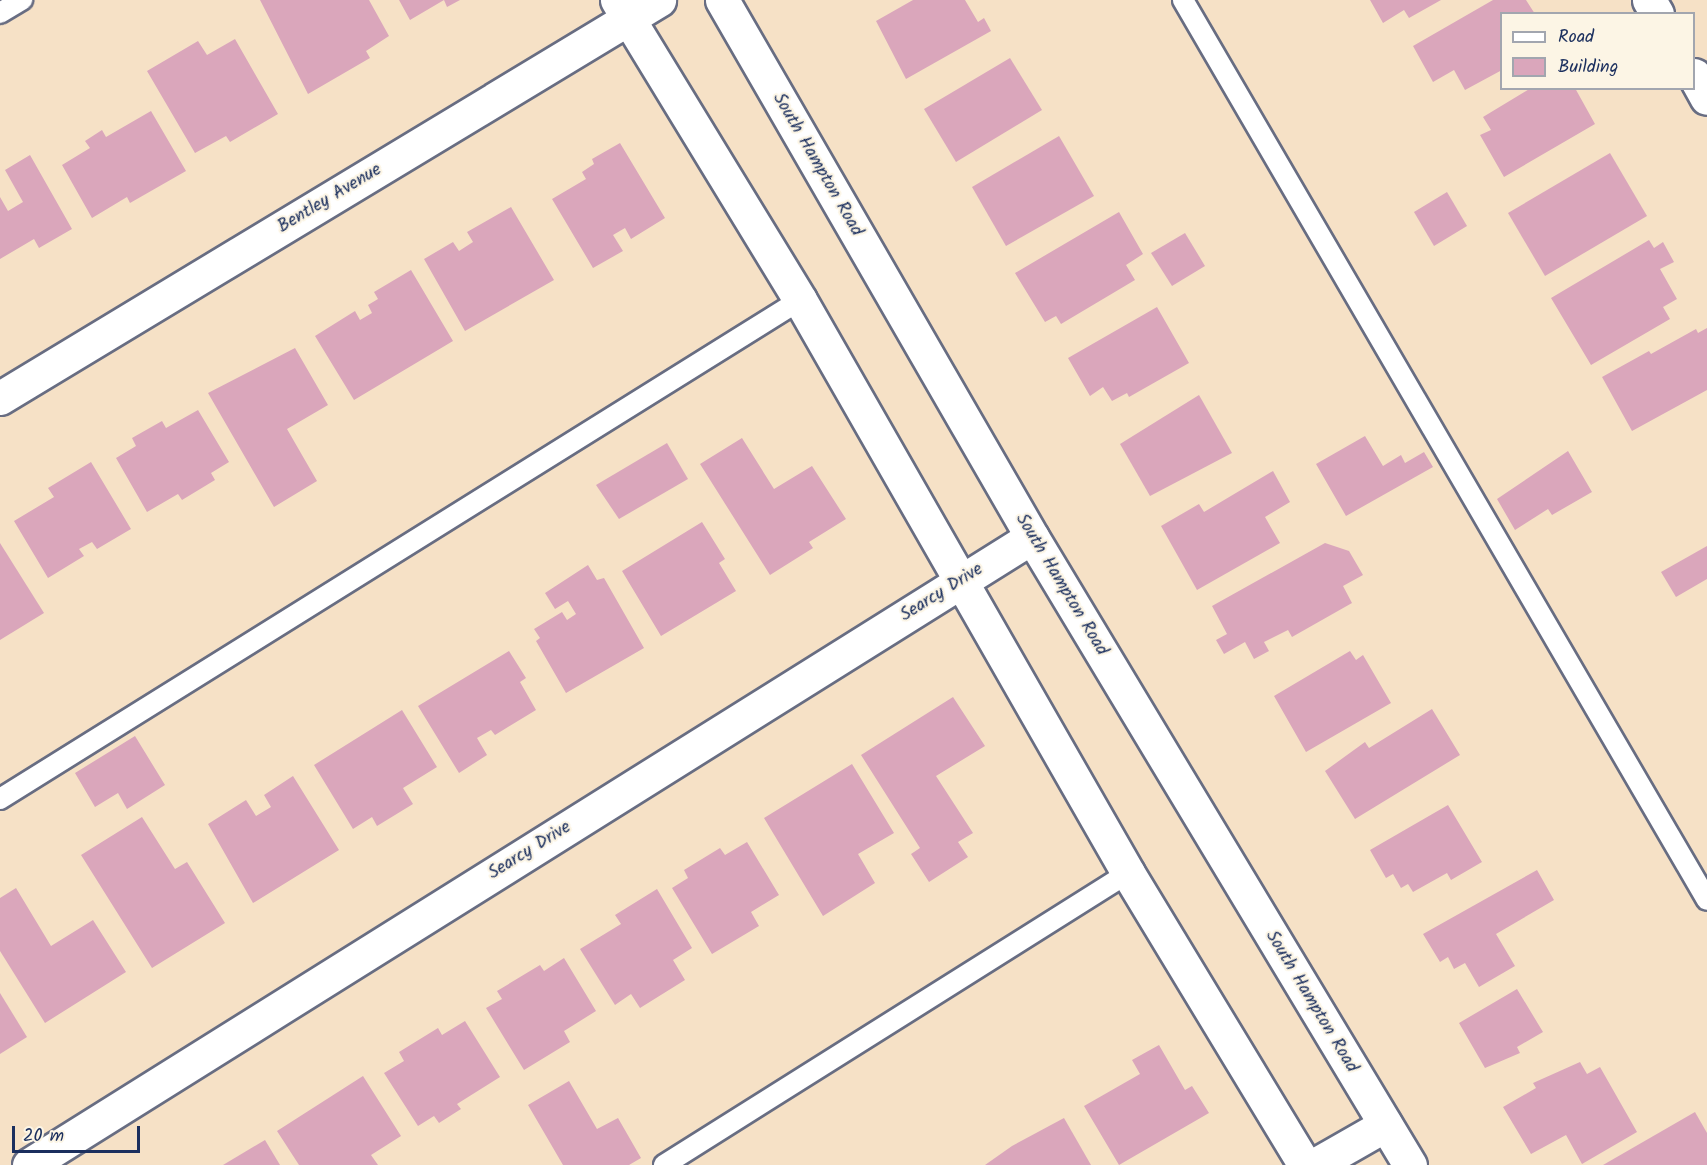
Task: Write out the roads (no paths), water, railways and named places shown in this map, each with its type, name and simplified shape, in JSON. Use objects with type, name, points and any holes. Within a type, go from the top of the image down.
[{"type":"main road","name":"Bentley Avenue","points":[[0,398],[623,10],[659,0]]},
{"type":"main road","name":"South Hampton Road","points":[[722,0],[1032,537],[1410,1165]]},
{"type":"main road","points":[[623,10],[800,300],[1128,873],[1305,1165]]},
{"type":"main road","points":[[1695,77],[1707,98]]},
{"type":"main road","name":"Searcy Drive","points":[[29,1165],[1032,537]]},
{"type":"main road","points":[[1315,1165],[1385,1125]]},
{"type":"lane","points":[[0,14],[22,0]]},
{"type":"lane","points":[[1183,0],[1707,900]]},
{"type":"lane","points":[[0,799],[800,300]]},
{"type":"lane","points":[[664,1165],[1128,873]]}]
